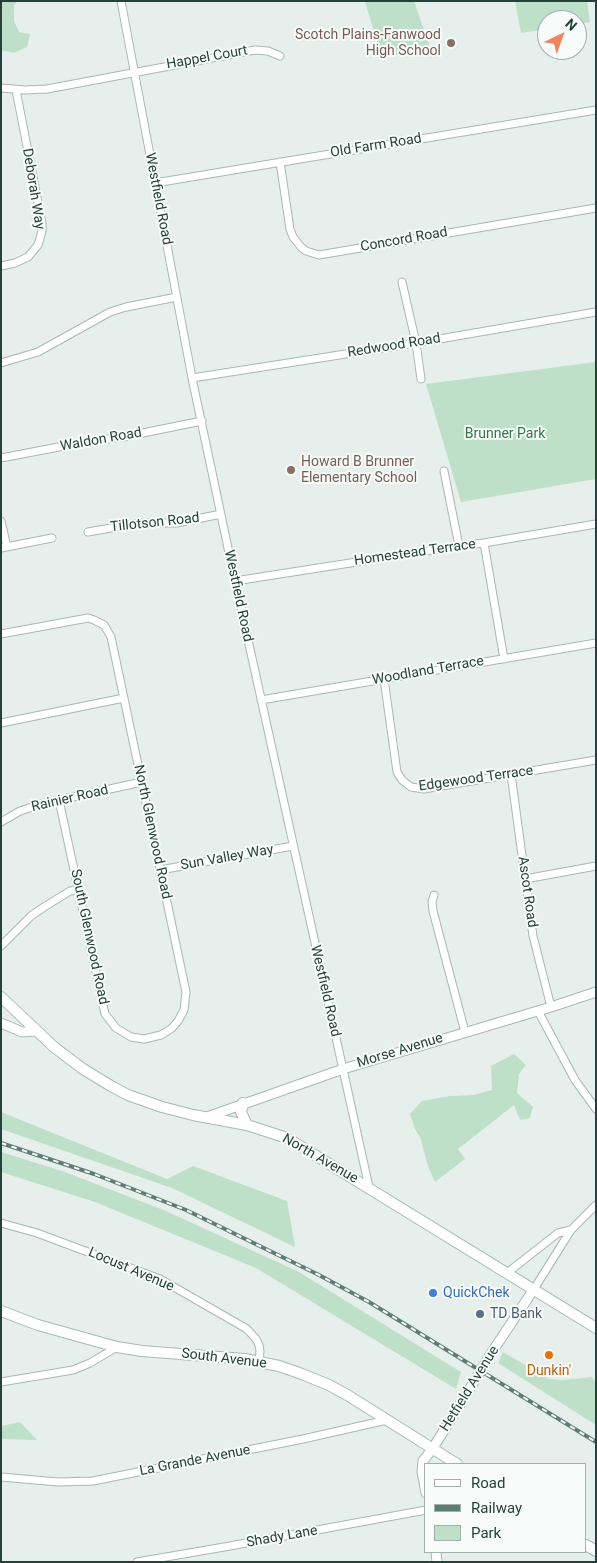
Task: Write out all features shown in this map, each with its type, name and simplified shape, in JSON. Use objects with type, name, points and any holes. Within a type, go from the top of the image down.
[{"type":"main road","name":"North Avenue","points":[[1,997],[35,1031],[73,1062],[111,1086],[128,1095],[162,1107],[247,1125],[287,1138],[596,1328]]},
{"type":"main road","points":[[243,1103],[241,1112],[247,1125]]},
{"type":"main road","name":"South Avenue","points":[[1,1311],[38,1325],[117,1347],[142,1351],[245,1359],[279,1366],[329,1385],[456,1463]]},
{"type":"street","name":"Westfield Road","points":[[121,1],[192,378],[369,1187]]},
{"type":"street","name":"Happel Court","points":[[1,88],[16,90],[47,88],[255,50],[268,51],[280,56]]},
{"type":"street","name":"Deborah Way","points":[[1,266],[28,257],[38,245],[42,231],[16,90]]},
{"type":"street","name":"Old Farm Road","points":[[155,183],[596,110]]},
{"type":"street","name":"Concord Road","points":[[280,162],[292,237],[300,247],[319,255],[596,208]]},
{"type":"street","points":[[402,282],[416,343],[421,379]]},
{"type":"street","points":[[1,362],[38,352],[110,312],[177,297]]},
{"type":"street","name":"Redwood Road","points":[[192,378],[416,343],[596,312]]},
{"type":"street","name":"Waldon Road","points":[[1,458],[202,421]]},
{"type":"street","points":[[444,471],[459,546]]},
{"type":"street","name":"Tillotson Road","points":[[88,532],[139,522],[177,523],[222,514]]},
{"type":"street","points":[[1,521],[4,548],[52,538]]},
{"type":"street","name":"Homestead Terrace","points":[[235,581],[596,524]]},
{"type":"street","points":[[484,543],[504,658]]},
{"type":"street","name":"North Glenwood Road","points":[[1,634],[82,618],[97,621],[104,625],[111,637],[185,986],[186,1001],[183,1014],[165,1033],[157,1036]]},
{"type":"street","name":"Woodland Terrace","points":[[261,700],[596,643]]},
{"type":"street","name":"Edgewood Terrace","points":[[384,679],[397,772],[405,784],[411,787],[421,789],[596,760]]},
{"type":"street","points":[[1,723],[124,698]]},
{"type":"street","name":"Ascot Road","points":[[510,774],[533,936],[551,1007]]},
{"type":"street","name":"Rainier Road","points":[[1,822],[30,807],[142,782]]},
{"type":"street","name":"South Glenwood Road","points":[[59,800],[105,1014],[116,1028],[123,1033],[135,1038],[144,1039],[157,1036]]},
{"type":"street","name":"Sun Valley Way","points":[[160,870],[293,846]]},
{"type":"street","points":[[525,879],[596,866]]},
{"type":"street","points":[[1,946],[31,916],[44,906],[70,891],[78,890]]},
{"type":"street","points":[[434,895],[432,902],[434,911],[465,1032]]},
{"type":"street","name":"Morse Avenue","points":[[207,1117],[343,1069],[596,992]]},
{"type":"street","points":[[538,1011],[575,1080],[596,1109]]},
{"type":"street","points":[[1,1023],[22,1032],[35,1031]]},
{"type":"street","points":[[534,1289],[571,1230],[596,1205]]},
{"type":"street","name":"Locust Avenue","points":[[1,1223],[37,1233],[160,1279],[248,1329],[256,1339],[260,1352],[259,1362]]},
{"type":"street","points":[[507,1273],[558,1233],[571,1230]]},
{"type":"street","name":"Hetfield Avenue","points":[[424,1482],[422,1472],[423,1461],[534,1289]]},
{"type":"street","points":[[1,1382],[73,1370],[90,1363],[117,1347]]},
{"type":"street","name":"La Grande Avenue","points":[[1,1477],[58,1482],[93,1481],[303,1439],[387,1420]]},
{"type":"street","name":"Shady Lane","points":[[137,1562],[424,1510]]},
{"type":"green space","points":[[1,1],[18,1],[14,5],[14,21],[19,32],[30,34],[27,47],[14,53],[1,50]]},
{"type":"green space","points":[[414,1],[431,50],[382,57],[365,2]]},
{"type":"green space","points":[[515,1],[587,1],[590,22],[587,22],[587,10],[537,10],[537,31],[521,33]]},
{"type":"green space","name":"Brunner Park","points":[[596,362],[596,479],[461,502],[426,384]]},
{"type":"green space","points":[[514,1054],[526,1065],[519,1074],[517,1093],[533,1107],[530,1118],[520,1120],[514,1105],[458,1149],[465,1159],[435,1182],[410,1114],[422,1101],[450,1096],[473,1095],[492,1090],[491,1066]]},
{"type":"green space","points":[[1,1112],[167,1179],[193,1166],[287,1201],[295,1247],[172,1188],[1,1129]]},
{"type":"green space","points":[[1,1152],[65,1172],[166,1211],[299,1272],[461,1372],[456,1389],[256,1268],[95,1202],[1,1172]]},
{"type":"green space","points":[[503,1352],[549,1379],[562,1380],[592,1377],[596,1383],[596,1425],[498,1363]]},
{"type":"green space","points":[[20,1422],[37,1440],[1,1439],[1,1426]]},
{"type":"railway","points":[[1,1143],[94,1174],[186,1210],[319,1275],[369,1302],[596,1442]]},
{"type":"place","name":"Scotch Plains-Fanwood High School","points":[[451,43]]},
{"type":"place","name":"Howard B Brunner Elementary School","points":[[291,470]]},
{"type":"place","name":"QuickChek","points":[[433,1293]]},
{"type":"place","name":"TD Bank","points":[[480,1314]]},
{"type":"place","name":"Dunkin'","points":[[549,1355]]}]
